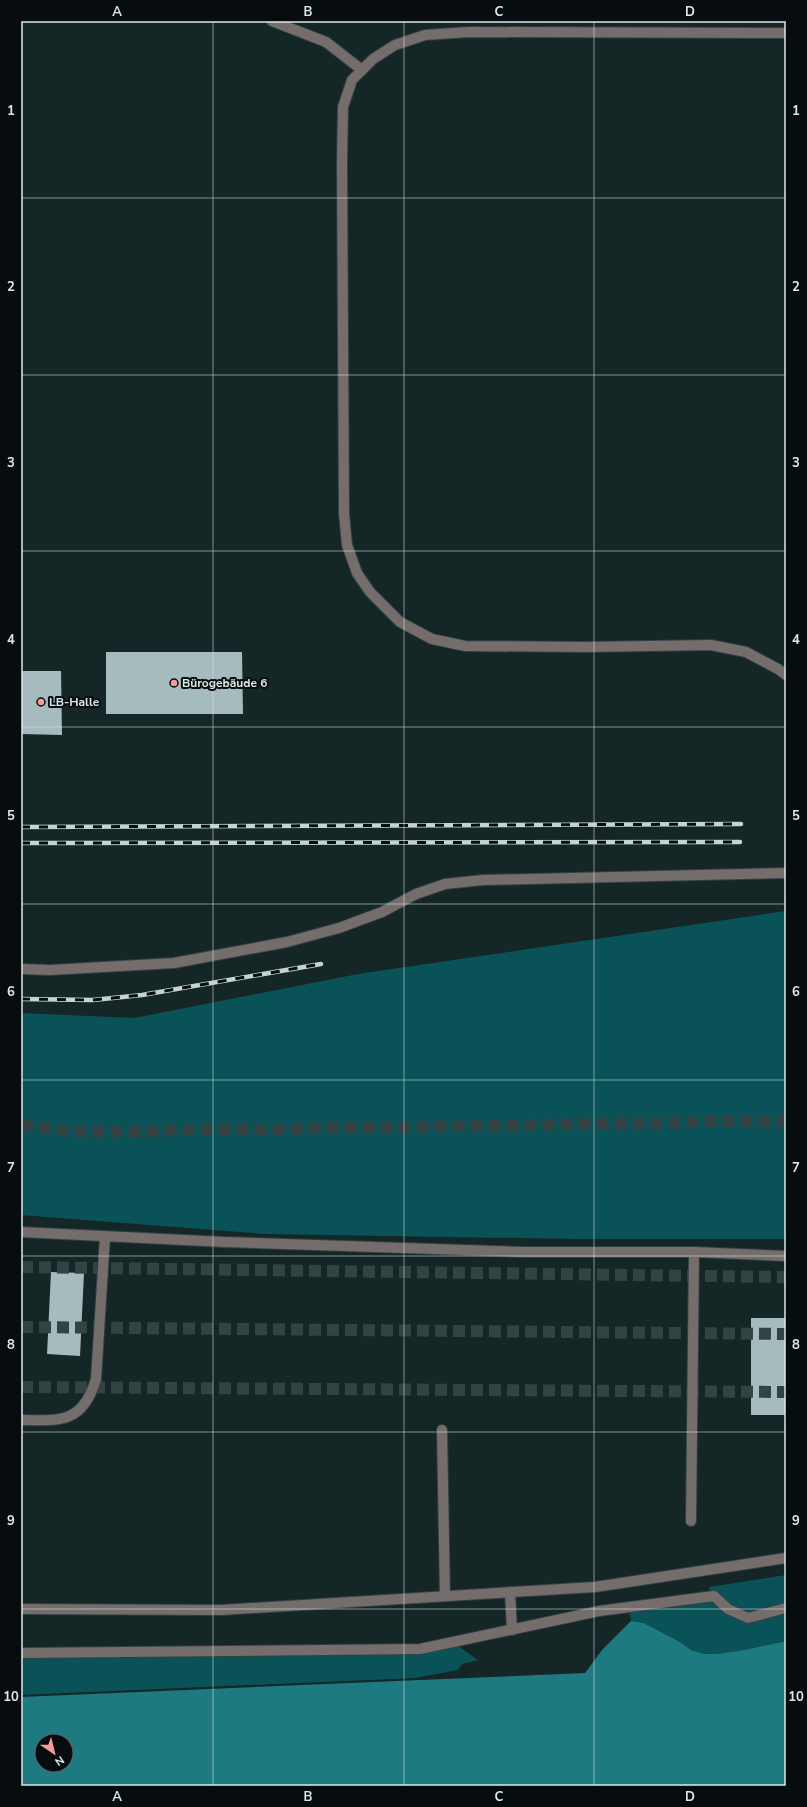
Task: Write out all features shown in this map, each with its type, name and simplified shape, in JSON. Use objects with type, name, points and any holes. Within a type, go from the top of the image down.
[{"type":"lane","points":[[272,21],[326,42],[362,70]]},
{"type":"lane","points":[[786,33],[469,32],[424,35],[396,45],[373,59],[352,80],[343,107],[344,514],[347,545],[357,573],[370,592],[400,622],[432,639],[465,646],[586,647],[712,645],[746,652],[778,669],[786,675]]},
{"type":"lane","points":[[21,969],[50,970],[174,963],[287,942],[339,928],[382,912],[416,894],[445,884],[483,880],[786,873]]},
{"type":"lane","points":[[21,1232],[105,1237],[515,1252],[694,1252],[786,1256]]},
{"type":"lane","points":[[21,1420],[63,1419],[76,1413],[85,1405],[91,1396],[96,1380],[105,1237]]},
{"type":"lane","points":[[691,1521],[694,1252]]},
{"type":"lane","points":[[442,1430],[445,1596]]},
{"type":"lane","points":[[21,1609],[221,1610],[594,1587],[786,1558]]},
{"type":"lane","points":[[510,1592],[512,1630]]},
{"type":"lane","points":[[21,1653],[420,1649],[599,1611],[714,1596],[728,1609],[748,1618],[786,1608]]},
{"type":"shaded area","points":[[786,911],[786,1239],[581,1239],[265,1234],[21,1215],[21,1013],[134,1018],[358,974]]},
{"type":"shaded area","points":[[786,1575],[786,1641],[744,1650],[717,1654],[704,1654],[691,1650],[680,1642],[644,1623],[631,1621],[629,1610],[711,1600],[709,1587]]},
{"type":"shaded area","points":[[631,1621],[644,1623],[680,1642],[691,1650],[704,1654],[717,1654],[744,1650],[786,1641],[786,1786],[21,1786],[21,1697],[585,1673],[602,1650]]},
{"type":"shaded area","points":[[457,1645],[478,1660],[462,1664],[458,1670],[415,1678],[21,1695],[21,1657]]},
{"type":"building","name":"Bürogebäude 6","points":[[106,652],[242,652],[243,714],[106,714]]},
{"type":"building","name":"LB-Halle","points":[[21,671],[61,671],[62,735],[21,734]]},
{"type":"building","points":[[51,1272],[84,1273],[80,1356],[47,1354]]},
{"type":"building","points":[[751,1318],[786,1318],[786,1415],[751,1415]]},
{"type":"tunnel","points":[[21,1125],[74,1132],[786,1121]]},
{"type":"tunnel","points":[[21,1267],[786,1277]]},
{"type":"tunnel","points":[[21,1327],[786,1334]]},
{"type":"tunnel","points":[[21,1387],[786,1392]]},
{"type":"railway","points":[[21,827],[741,824]]},
{"type":"railway","points":[[21,843],[740,842]]},
{"type":"railway","points":[[21,999],[93,1000],[142,995],[321,964]]},
{"type":"place","name":"Bürogebäude 6","points":[[174,683]]},
{"type":"place","name":"LB-Halle","points":[[41,702]]}]
